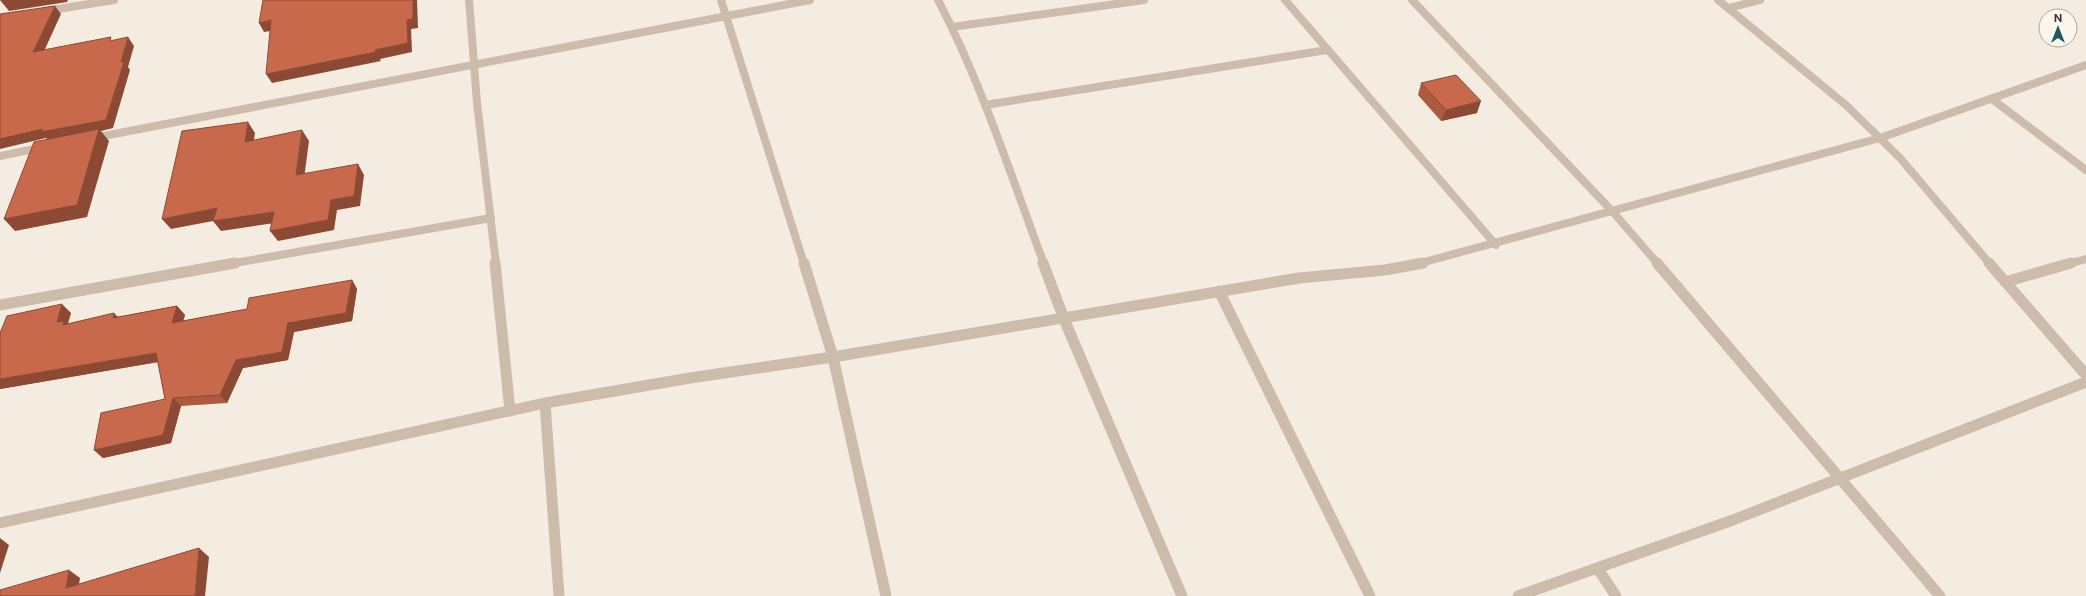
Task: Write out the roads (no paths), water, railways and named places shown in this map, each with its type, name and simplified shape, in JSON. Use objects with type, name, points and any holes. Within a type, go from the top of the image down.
[{"type":"street","points":[[38,12],[114,0]]},
{"type":"street","points":[[469,0],[474,65],[510,410]]},
{"type":"street","points":[[721,0],[833,357],[886,596]]},
{"type":"street","points":[[83,140],[810,0]]},
{"type":"street","points":[[938,0],[952,27],[985,105],[1064,318],[1182,596]]},
{"type":"street","points":[[952,27],[1144,0]]},
{"type":"street","points":[[1285,0],[1496,245]]},
{"type":"street","points":[[1412,0],[1613,212],[1940,596]]},
{"type":"street","points":[[1718,0],[1846,105],[1880,138],[1920,180],[2005,282],[2086,375]]},
{"type":"street","points":[[1729,8],[1760,0]]},
{"type":"street","points":[[985,105],[1327,50]]},
{"type":"street","points":[[0,523],[545,403],[690,378],[833,357],[1299,278],[1392,269],[1425,263],[1496,245],[1880,138],[2086,65]]},
{"type":"street","points":[[1992,99],[2086,170]]},
{"type":"street","points":[[0,156],[52,146]]},
{"type":"street","points":[[0,305],[491,218]]},
{"type":"street","points":[[2005,282],[2086,260]]},
{"type":"street","points":[[1219,291],[1370,596]]},
{"type":"street","points":[[1518,596],[1598,569],[1842,480],[2086,382]]},
{"type":"street","points":[[545,403],[558,596]]},
{"type":"street","points":[[1598,569],[1616,596]]}]
